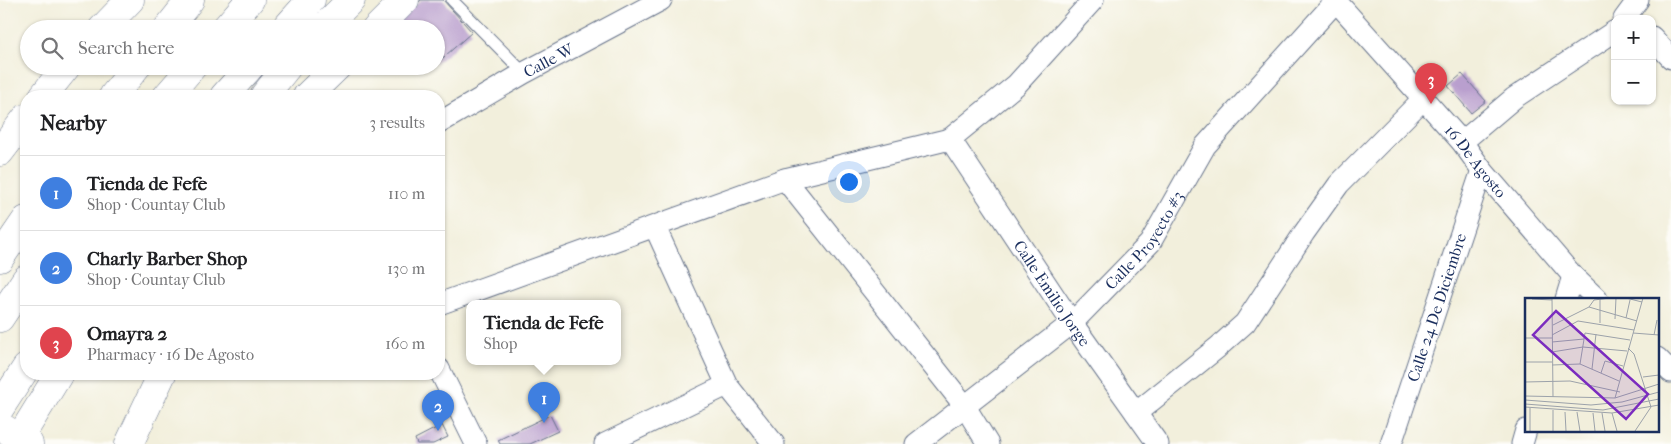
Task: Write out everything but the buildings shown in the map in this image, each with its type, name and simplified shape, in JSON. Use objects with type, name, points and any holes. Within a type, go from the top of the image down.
[{"type":"main road","points":[[111,20],[130,0]]},
{"type":"main road","points":[[174,20],[190,0]]},
{"type":"main road","points":[[233,20],[250,0]]},
{"type":"main road","points":[[292,20],[311,0]]},
{"type":"main road","points":[[331,20],[351,0]]},
{"type":"main road","points":[[385,20],[405,0]]},
{"type":"main road","points":[[48,90],[60,75]]},
{"type":"main road","points":[[118,90],[130,75]]},
{"type":"main road","points":[[172,90],[185,75]]},
{"type":"main road","points":[[229,90],[243,75]]},
{"type":"main road","points":[[269,90],[281,75]]},
{"type":"main road","points":[[314,90],[329,75]]},
{"type":"main road","points":[[0,152],[20,126]]},
{"type":"main road","points":[[0,258],[20,229]]},
{"type":"main road","points":[[0,318],[20,288]]},
{"type":"main road","points":[[0,408],[20,377]]},
{"type":"main road","points":[[16,438],[55,380]]},
{"type":"main road","points":[[132,442],[159,380]]},
{"type":"street","points":[[445,302],[786,179],[950,139],[1016,84],[1093,0]]},
{"type":"street","name":"Calle W","points":[[445,119],[652,2]]},
{"type":"street","name":"16 De Agosto","points":[[1343,3],[1423,99],[1462,142],[1482,170],[1573,276],[1596,298]]},
{"type":"street","name":"Calle Proyecto #3","points":[[916,444],[964,405],[1072,324],[1150,243],[1205,146],[1343,3]]},
{"type":"street","points":[[1462,142],[1514,98],[1611,33]]},
{"type":"street","points":[[1656,41],[1671,58]]},
{"type":"street","points":[[1136,413],[1245,323],[1304,233],[1339,184],[1423,99]]},
{"type":"street","name":"Calle Emilio Jorge","points":[[950,139],[1072,324],[1158,444]]},
{"type":"street","name":"Calle 24 De Diciembre","points":[[1391,444],[1482,170]]},
{"type":"street","points":[[786,179],[964,405],[988,444]]},
{"type":"street","points":[[655,227],[727,385],[774,444]]},
{"type":"street","points":[[1566,298],[1573,276]]},
{"type":"street","points":[[1658,359],[1671,372]]},
{"type":"street","points":[[444,380],[476,444]]},
{"type":"street","points":[[605,444],[727,385]]},
{"type":"lane","points":[[452,0],[524,73]]},
{"type":"place","name":"Omayra 2","points":[[1431,104]]},
{"type":"place","name":"Tienda de Fefe","points":[[544,423]]},
{"type":"place","name":"Charly Barber Shop","points":[[438,431]]}]
